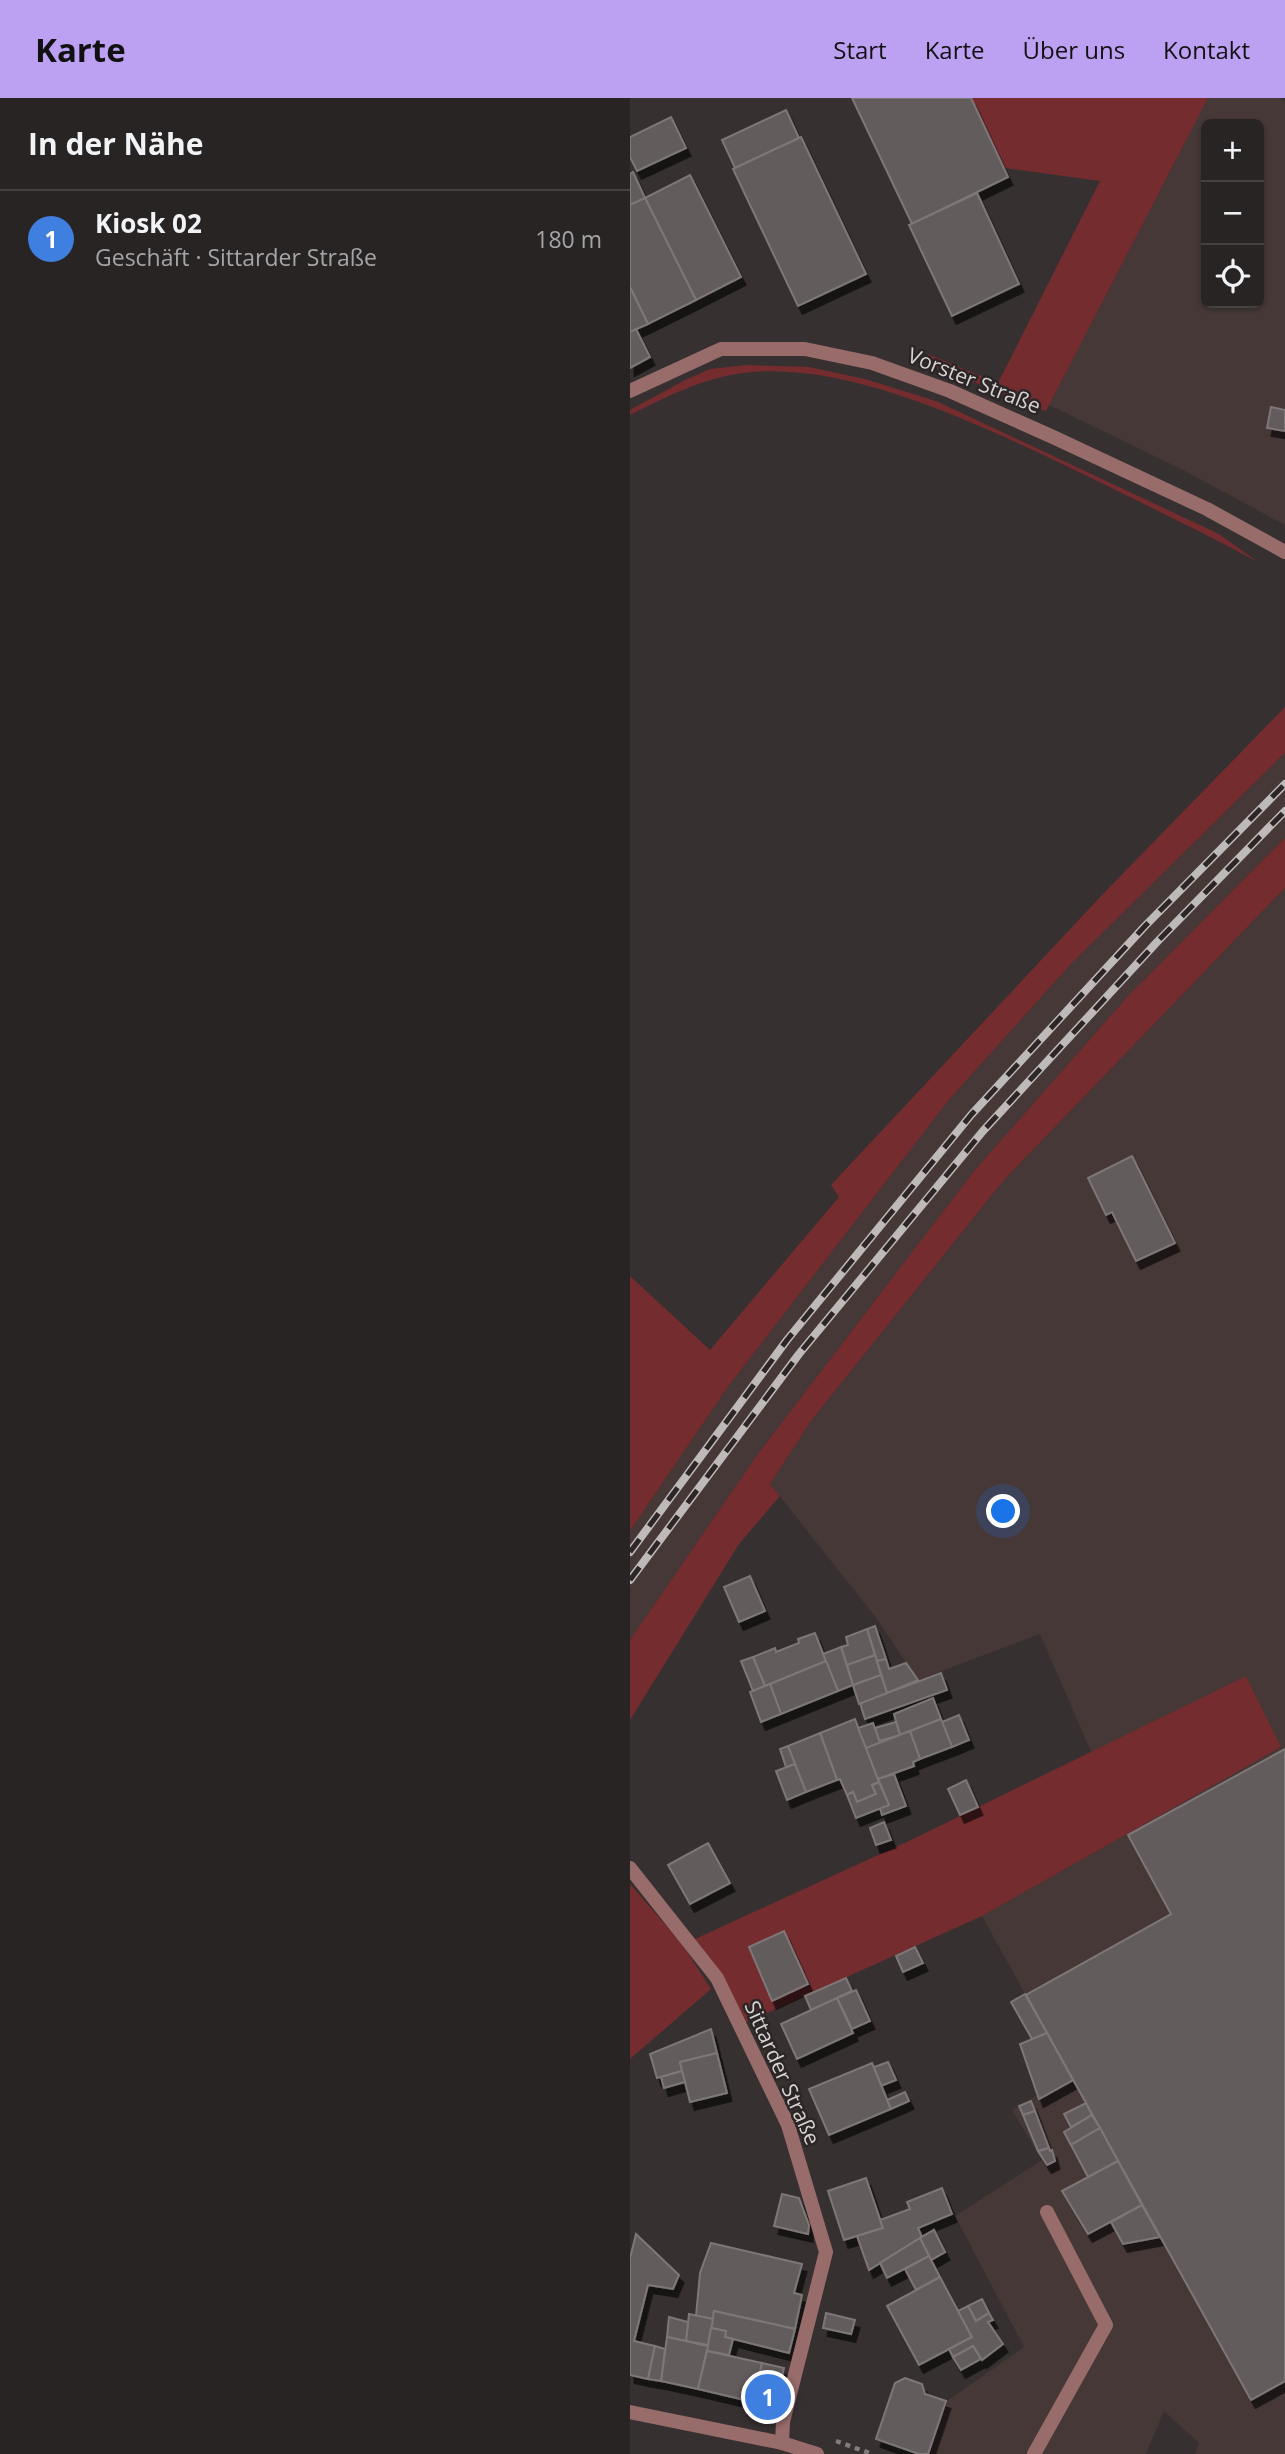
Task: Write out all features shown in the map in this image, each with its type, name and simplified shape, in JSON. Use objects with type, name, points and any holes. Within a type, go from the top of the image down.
[{"type":"street","name":"Vorster Straße","points":[[630,391],[721,349],[805,349],[872,363],[950,391],[1053,437],[1207,509],[1285,552]]},
{"type":"street","name":"Sittarder Straße","points":[[630,1868],[717,1978],[788,2125],[827,2252],[783,2422],[782,2443]]},
{"type":"street","points":[[1034,2454],[1106,2325],[1047,2212]]},
{"type":"street","points":[[630,2412],[782,2443],[817,2454]]},
{"type":"shaded area","points":[[971,98],[1208,98],[1046,411],[929,364],[928,354],[998,383],[1100,181],[1005,168]]},
{"type":"shaded area","points":[[1208,98],[1280,98],[1285,101],[1285,525],[1183,470],[1049,405]]},
{"type":"shaded area","points":[[747,365],[809,367],[865,379],[936,401],[1219,534],[1258,562],[1087,476],[965,420],[920,402],[829,377],[785,372],[744,373],[685,389],[630,415],[630,410],[710,369]]},
{"type":"shaded area","points":[[1285,707],[1285,753],[1071,964],[948,1101],[727,1388],[630,1531],[630,1276],[710,1350],[839,1197],[831,1185],[1102,895]]},
{"type":"shaded area","points":[[1285,753],[1285,838],[1128,996],[974,1171],[757,1455],[630,1640],[630,1531],[727,1388],[948,1101],[1071,964]]},
{"type":"shaded area","points":[[1285,838],[1285,888],[1004,1180],[811,1421],[770,1484],[780,1496],[739,1544],[630,1720],[630,1640],[757,1455],[974,1171],[1128,996]]},
{"type":"shaded area","points":[[1285,888],[1285,2454],[1195,2454],[1199,2443],[1164,2411],[1146,2454],[929,2454],[947,2401],[1024,2347],[955,2216],[1042,2160],[1012,2110],[1038,2095],[1040,2099],[1073,2080],[982,1916],[1280,1747],[1246,1677],[1092,1754],[1040,1634],[918,1680],[877,1619],[770,1484],[811,1421],[1004,1180]]},
{"type":"shaded area","points":[[1246,1676],[1281,1747],[982,1916],[745,2023],[695,1939],[913,1839]]},
{"type":"shaded area","points":[[630,1884],[682,1944],[711,1989],[630,2059]]},
{"type":"building","points":[[852,98],[971,98],[1008,177],[912,224]]},
{"type":"building","points":[[786,110],[799,138],[735,168],[722,140]]},
{"type":"building","points":[[671,117],[686,148],[637,171],[630,157],[630,137]]},
{"type":"building","points":[[801,137],[866,274],[798,306],[733,169]]},
{"type":"building","points":[[633,172],[645,198],[630,205],[630,174]]},
{"type":"building","points":[[690,175],[741,277],[696,300],[645,198]]},
{"type":"building","points":[[977,193],[1019,284],[952,316],[909,225]]},
{"type":"building","points":[[645,198],[696,300],[648,324],[630,287],[630,205]]},
{"type":"building","points":[[630,287],[648,324],[630,332]]},
{"type":"building","points":[[636,329],[650,357],[630,368],[630,332]]},
{"type":"building","points":[[1271,407],[1285,410],[1285,431],[1267,428]]},
{"type":"building","points":[[1132,1156],[1175,1243],[1136,1261],[1112,1212],[1106,1215],[1088,1178]]},
{"type":"building","points":[[750,1576],[765,1611],[739,1622],[724,1587]]},
{"type":"building","points":[[875,1626],[886,1659],[877,1661],[867,1629]]},
{"type":"building","points":[[867,1629],[875,1655],[847,1665],[841,1647],[848,1645],[846,1637]]},
{"type":"building","points":[[815,1633],[826,1661],[765,1686],[753,1657],[775,1648],[776,1652]]},
{"type":"building","points":[[841,1647],[853,1685],[838,1691],[823,1654]]},
{"type":"building","points":[[875,1655],[881,1675],[853,1685],[847,1665]]},
{"type":"building","points":[[753,1657],[765,1686],[753,1691],[741,1661]]},
{"type":"building","points":[[886,1659],[889,1669],[906,1663],[918,1680],[887,1693],[877,1661]]},
{"type":"building","points":[[826,1661],[838,1691],[781,1714],[770,1684]]},
{"type":"building","points":[[941,1673],[947,1690],[865,1719],[860,1703]]},
{"type":"building","points":[[881,1675],[887,1693],[859,1704],[853,1685]]},
{"type":"building","points":[[770,1684],[781,1714],[761,1722],[750,1692]]},
{"type":"building","points":[[933,1698],[941,1719],[900,1735],[894,1714]]},
{"type":"building","points":[[959,1715],[969,1740],[952,1747],[942,1722]]},
{"type":"building","points":[[855,1719],[879,1782],[872,1785],[876,1794],[857,1802],[853,1792],[847,1795],[840,1779],[837,1780],[820,1733]]},
{"type":"building","points":[[941,1719],[952,1747],[920,1759],[910,1731]]},
{"type":"building","points":[[896,1722],[900,1735],[879,1741],[875,1728]]},
{"type":"building","points":[[873,1723],[880,1743],[866,1748],[858,1728]]},
{"type":"building","points":[[910,1731],[920,1759],[913,1762],[914,1766],[878,1779],[866,1748]]},
{"type":"building","points":[[820,1733],[837,1780],[806,1792],[788,1746]]},
{"type":"building","points":[[788,1746],[795,1764],[786,1767],[780,1749]]},
{"type":"building","points":[[1285,1749],[1285,2381],[1251,2400],[1026,1995],[1171,1914],[1128,1835]]},
{"type":"building","points":[[795,1764],[806,1792],[787,1800],[776,1771]]},
{"type":"building","points":[[894,1774],[906,1806],[882,1815],[880,1808],[889,1805],[878,1779]]},
{"type":"building","points":[[966,1780],[978,1807],[960,1815],[948,1789]]},
{"type":"building","points":[[879,1782],[889,1805],[856,1818],[847,1795],[853,1792],[857,1802],[876,1794],[872,1785]]},
{"type":"building","points":[[884,1822],[891,1840],[876,1845],[870,1828]]},
{"type":"building","points":[[708,1843],[730,1883],[690,1904],[668,1865]]},
{"type":"building","points":[[784,1931],[808,1984],[772,2001],[749,1947]]},
{"type":"building","points":[[915,1947],[923,1963],[903,1972],[896,1956]]},
{"type":"building","points":[[846,1978],[852,1991],[811,2010],[805,1996]]},
{"type":"building","points":[[856,1990],[870,2021],[852,2029],[837,1998]]},
{"type":"building","points":[[1025,1994],[1047,2033],[1032,2039],[1011,2002]]},
{"type":"building","points":[[837,1998],[853,2033],[797,2059],[781,2024]]},
{"type":"building","points":[[711,2029],[717,2053],[680,2062],[682,2071],[657,2078],[650,2054]]},
{"type":"building","points":[[1047,2033],[1073,2080],[1039,2099],[1020,2044]]},
{"type":"building","points":[[717,2053],[727,2093],[690,2102],[680,2062]]},
{"type":"building","points":[[888,2062],[896,2080],[881,2086],[874,2067]]},
{"type":"building","points":[[872,2063],[891,2109],[829,2135],[809,2089]]},
{"type":"building","points":[[682,2071],[685,2082],[664,2088],[661,2077]]},
{"type":"building","points":[[905,2092],[909,2101],[891,2109],[887,2100]]},
{"type":"building","points":[[1031,2101],[1035,2111],[1023,2115],[1019,2106]]},
{"type":"building","points":[[1086,2103],[1092,2115],[1071,2127],[1064,2114]]},
{"type":"building","points":[[1035,2111],[1049,2148],[1038,2151],[1023,2115]]},
{"type":"building","points":[[1092,2115],[1100,2128],[1071,2145],[1064,2132]]},
{"type":"building","points":[[1100,2128],[1118,2161],[1088,2177],[1071,2145]]},
{"type":"building","points":[[1049,2148],[1055,2161],[1047,2165],[1038,2151]]},
{"type":"building","points":[[1118,2161],[1142,2205],[1088,2234],[1062,2191]]},
{"type":"building","points":[[866,2178],[883,2228],[844,2240],[828,2191]]},
{"type":"building","points":[[942,2188],[952,2214],[918,2228],[922,2237],[869,2270],[857,2236],[883,2228],[880,2220],[910,2209],[907,2202]]},
{"type":"building","points":[[782,2194],[799,2198],[809,2225],[808,2234],[774,2226]]},
{"type":"building","points":[[1142,2205],[1160,2237],[1123,2244],[1111,2222]]},
{"type":"building","points":[[934,2230],[945,2252],[931,2260],[920,2238]]},
{"type":"building","points":[[636,2234],[679,2275],[673,2289],[648,2285],[634,2341],[655,2346],[648,2379],[630,2375],[630,2258]]},
{"type":"building","points":[[920,2238],[929,2256],[887,2278],[880,2263]]},
{"type":"building","points":[[711,2243],[802,2264],[794,2293],[802,2295],[795,2329],[714,2311],[713,2319],[696,2316],[700,2273]]},
{"type":"building","points":[[929,2256],[940,2277],[916,2290],[905,2269]]},
{"type":"building","points":[[940,2277],[972,2337],[919,2365],[887,2306]]},
{"type":"building","points":[[982,2299],[989,2313],[976,2321],[968,2306]]},
{"type":"building","points":[[968,2306],[976,2321],[989,2313],[993,2320],[988,2322],[1003,2344],[982,2360],[973,2346],[953,2357],[949,2349],[972,2337],[958,2311]]},
{"type":"building","points":[[714,2311],[795,2329],[789,2353],[725,2337],[726,2331],[711,2328]]},
{"type":"building","points":[[826,2313],[855,2320],[851,2334],[823,2328]]},
{"type":"building","points":[[689,2314],[713,2319],[708,2345],[686,2341]]},
{"type":"building","points":[[669,2317],[688,2322],[686,2341],[667,2337]]},
{"type":"building","points":[[711,2328],[726,2331],[725,2337],[733,2339],[729,2355],[707,2351]]},
{"type":"building","points":[[667,2337],[708,2346],[698,2389],[661,2381]]},
{"type":"building","points":[[655,2346],[665,2349],[661,2381],[648,2379]]},
{"type":"building","points":[[973,2346],[981,2359],[961,2370],[953,2357]]},
{"type":"building","points":[[707,2351],[762,2363],[753,2402],[698,2389]]},
{"type":"building","points":[[762,2363],[784,2368],[775,2407],[753,2402]]},
{"type":"building","points":[[905,2378],[922,2384],[925,2394],[946,2401],[928,2454],[919,2454],[876,2439],[895,2383]]},
{"type":"railway","points":[[630,1552],[787,1340],[971,1115],[1145,926],[1285,784]]},
{"type":"railway","points":[[630,1580],[799,1354],[983,1131],[1157,942],[1285,811]]},
{"type":"place","name":"Kiosk 02","points":[[768,2397]]}]
